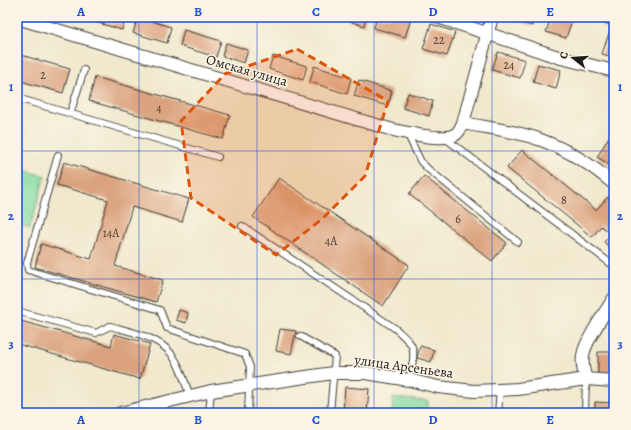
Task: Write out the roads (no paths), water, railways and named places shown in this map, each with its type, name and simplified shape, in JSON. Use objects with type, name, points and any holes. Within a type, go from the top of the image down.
[{"type":"street","points":[[438,17],[561,58],[614,71]]},
{"type":"street","points":[[445,138],[456,134],[460,130],[463,123],[492,17]]},
{"type":"street","name":"Омская улица","points":[[17,18],[393,130],[445,138]]},
{"type":"street","points":[[463,123],[540,140],[579,158],[614,184]]},
{"type":"street","points":[[586,379],[582,362],[584,351],[614,298]]},
{"type":"street","name":"улица Арсеньева","points":[[120,413],[211,391],[333,373],[366,373],[409,380],[438,387],[474,391],[518,389],[586,379],[614,381]]},
{"type":"lane","points":[[70,114],[84,70]]},
{"type":"lane","points":[[17,98],[218,157]]},
{"type":"lane","points":[[408,133],[421,162],[428,169],[518,242]]},
{"type":"lane","points":[[445,138],[614,266]]},
{"type":"lane","points":[[58,155],[27,263],[28,270],[160,310],[167,328],[245,354],[250,367],[248,413]]},
{"type":"lane","points":[[242,226],[396,329],[411,344],[413,349],[409,380]]},
{"type":"lane","points":[[17,311],[96,333],[110,326],[155,340],[170,351],[177,361],[190,395]]},
{"type":"lane","points":[[300,336],[335,356],[330,413]]},
{"type":"lane","points":[[585,413],[586,379]]},
{"type":"lane","points":[[498,413],[500,390]]},
{"type":"lane","points":[[209,413],[211,391]]}]
